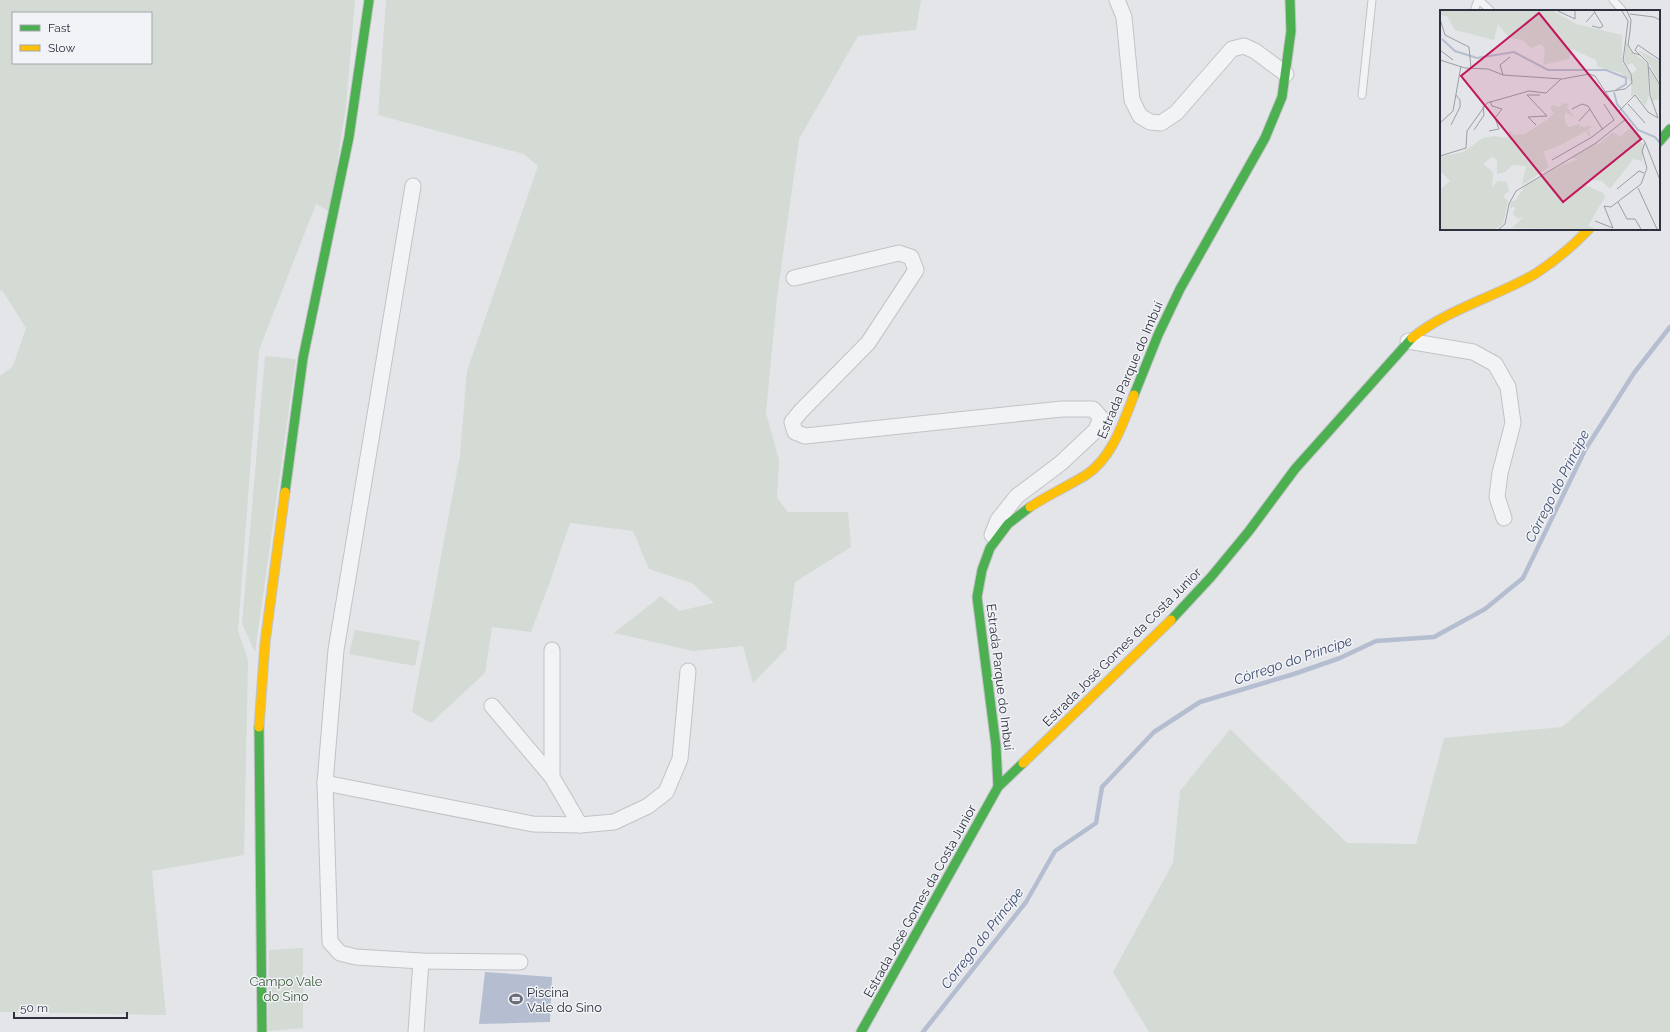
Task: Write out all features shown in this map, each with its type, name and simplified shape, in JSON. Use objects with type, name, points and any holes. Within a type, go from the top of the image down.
[{"type":"street","points":[[262,1032],[259,717],[265,644],[303,358],[349,136],[369,0]]},
{"type":"street","points":[[1117,0],[1124,17],[1132,100],[1140,116],[1150,122],[1161,123],[1176,113],[1232,49],[1244,46],[1255,51],[1286,74]]},
{"type":"street","name":"Estrada Parque do Imbuí","points":[[998,787],[989,688],[977,597],[982,570],[990,548],[1008,524],[1032,506],[1087,474],[1101,462],[1111,448],[1129,409],[1158,335],[1180,289],[1264,138],[1282,97],[1291,31],[1290,0]]},
{"type":"street","points":[[1660,141],[1670,129]]},
{"type":"street","points":[[413,186],[336,650],[325,784],[330,942],[340,953],[356,957],[520,962]]},
{"type":"street","name":"Estrada José Gomes da Costa Junior","points":[[861,1032],[998,787],[1171,620],[1211,577],[1249,531],[1295,469],[1408,341],[1428,326],[1542,270],[1574,246],[1588,230]]},
{"type":"street","points":[[794,278],[899,253],[911,258],[916,270],[868,342],[792,422],[795,432],[805,436],[1062,409],[1093,409],[1101,418],[1096,430],[1061,463],[1017,496],[998,520],[992,536],[990,548]]},
{"type":"street","points":[[1408,341],[1473,352],[1495,364],[1508,388],[1513,423],[1500,473],[1497,496],[1504,518]]},
{"type":"street","points":[[552,650],[552,777]]},
{"type":"street","points":[[325,784],[533,824],[580,825],[614,822],[648,806],[666,792],[680,759],[688,671]]},
{"type":"street","points":[[492,706],[552,777],[580,825]]},
{"type":"street","points":[[416,1032],[421,960]]},
{"type":"lane","points":[[1362,95],[1372,0]]},
{"type":"lane","points":[[1474,10],[1479,0],[1490,10]]},
{"type":"lane","points":[[1613,0],[1623,10]]},
{"type":"green space","points":[[0,0],[355,0],[346,106],[330,212],[316,204],[259,350],[238,631],[248,660],[244,855],[152,871],[166,1015],[0,1012],[0,376],[13,366],[26,328],[2,290],[0,291]]},
{"type":"green space","points":[[386,0],[921,0],[916,30],[858,36],[799,139],[777,297],[766,413],[779,460],[777,498],[788,512],[848,512],[851,547],[795,582],[786,649],[753,683],[743,646],[693,651],[614,633],[661,596],[679,611],[714,603],[692,583],[649,569],[633,531],[570,523],[531,632],[492,627],[485,673],[431,723],[412,712],[460,455],[467,371],[538,166],[524,154],[378,115]]},
{"type":"green space","points":[[265,356],[296,359],[255,652],[242,624]]},
{"type":"green space","points":[[355,630],[420,641],[415,666],[349,654]]},
{"type":"green space","points":[[1670,634],[1670,1032],[1149,1032],[1113,972],[1173,863],[1180,791],[1230,729],[1347,843],[1416,844],[1444,738],[1562,727]]},
{"type":"green space","name":"Campo Vale do Sino","points":[[303,948],[303,1028],[268,1031],[269,950]]},
{"type":"water","name":"Piscina Vale do Sino","points":[[485,972],[552,977],[550,1022],[479,1024]]},
{"type":"waterway","name":"Córrego do Príncipe","points":[[923,1032],[1026,902],[1055,851],[1096,823],[1102,787],[1154,732],[1200,702],[1294,674],[1340,658],[1376,641],[1434,637],[1485,609],[1523,578],[1585,450],[1634,373],[1670,327]]},
{"type":"traffic: fast","points":[[285,492],[303,358],[349,137],[369,0]]},
{"type":"traffic: fast","points":[[1134,395],[1158,335],[1180,289],[1265,138],[1282,97],[1291,31],[1290,0]]},
{"type":"traffic: fast","points":[[1660,141],[1670,129]]},
{"type":"traffic: fast","points":[[1171,620],[1211,577],[1249,531],[1295,469],[1412,338]]},
{"type":"traffic: fast","points":[[998,787],[996,746],[977,597],[982,570],[990,548],[1008,524],[1030,507]]},
{"type":"traffic: fast","points":[[259,727],[262,1032]]},
{"type":"traffic: fast","points":[[861,1032],[998,787],[1023,763]]},
{"type":"traffic: slow","points":[[1412,338],[1426,328],[1456,311],[1535,274],[1563,253],[1588,230]]},
{"type":"traffic: slow","points":[[1030,507],[1086,475],[1095,468],[1110,450],[1116,439],[1134,395]]},
{"type":"traffic: slow","points":[[259,727],[265,643],[285,492]]},
{"type":"traffic: slow","points":[[1023,763],[1171,620]]},
{"type":"place","name":"Piscina Vale do Sino","points":[[516,999]]}]
